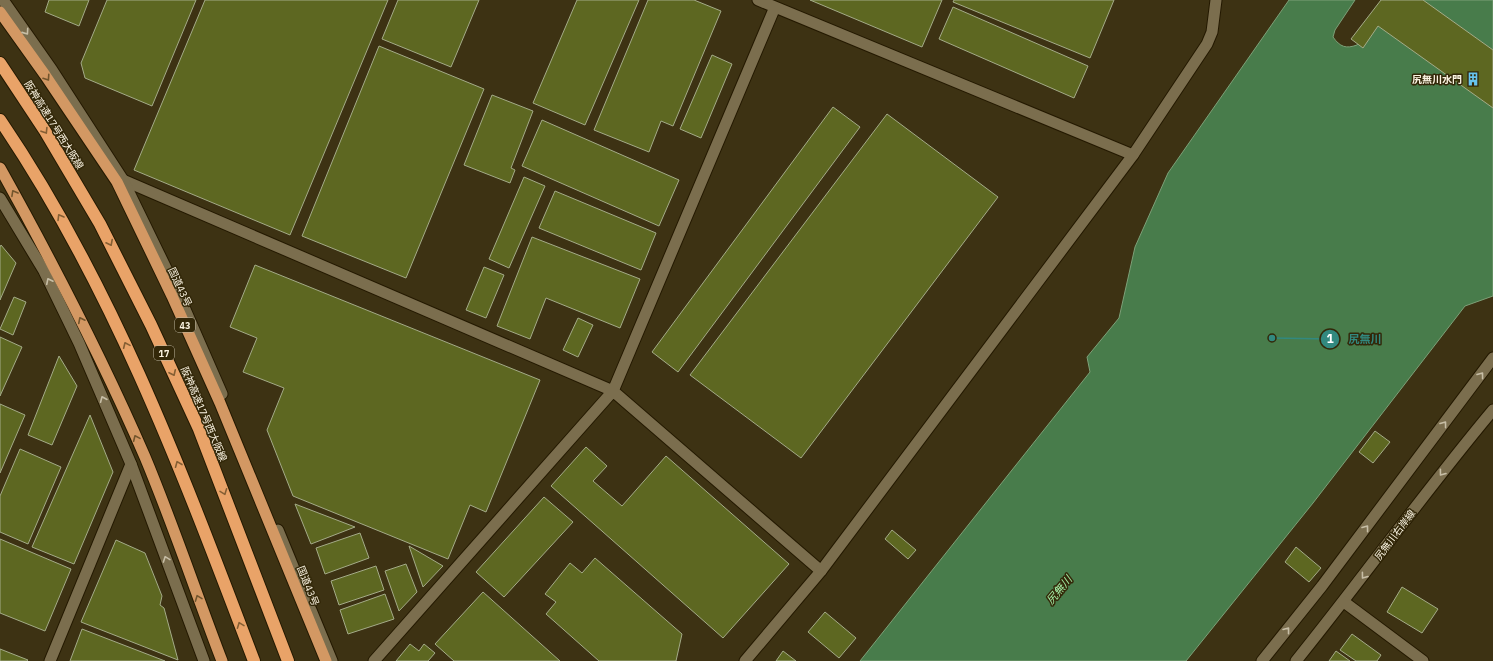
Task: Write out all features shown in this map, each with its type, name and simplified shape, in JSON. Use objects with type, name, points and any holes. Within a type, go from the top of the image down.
[{"type":"highway","name":"国道43号","points":[[0,12],[45,75],[117,182],[172,296],[220,403],[326,661]]},
{"type":"highway","name":"阪神高速17号西大阪線","points":[[0,63],[45,131],[100,224],[151,325],[199,428],[288,661]]},
{"type":"highway","points":[[0,120],[20,149],[74,239],[124,339],[168,440],[254,661]]},
{"type":"highway","points":[[0,168],[51,259],[98,353],[145,459],[222,661]]},
{"type":"street","points":[[3,0],[52,70],[123,180],[177,291],[225,402],[332,661]]},
{"type":"street","points":[[758,0],[1133,155]]},
{"type":"street","points":[[745,661],[821,571],[1133,155],[1207,44],[1212,32],[1216,0]]},
{"type":"street","points":[[374,661],[613,391],[775,7]]},
{"type":"street","points":[[123,180],[613,391],[821,571]]},
{"type":"street","points":[[0,198],[44,270],[79,343],[131,464],[204,661]]},
{"type":"street","points":[[1262,661],[1322,586],[1493,358]]},
{"type":"street","name":"尻無川右岸線","points":[[1296,661],[1344,602],[1465,444],[1493,410]]},
{"type":"street","points":[[50,661],[131,464]]},
{"type":"street","points":[[1344,602],[1423,661]]},
{"type":"water","name":"尻無川","points":[[1289,0],[1355,0],[1335,30],[1333,37],[1341,45],[1350,47],[1357,45],[1390,0],[1493,0],[1493,296],[1465,306],[1313,503],[1186,661],[860,661],[1090,372],[1087,357],[1119,318],[1135,247],[1168,173]]},
{"type":"building","points":[[49,0],[89,0],[79,26],[45,12]]},
{"type":"building","points":[[107,0],[196,0],[152,106],[85,78],[81,63]]},
{"type":"building","points":[[205,0],[388,0],[290,235],[134,170]]},
{"type":"building","points":[[398,0],[479,0],[451,67],[382,39]]},
{"type":"building","points":[[577,0],[639,0],[585,125],[533,103]]},
{"type":"building","points":[[648,0],[694,0],[721,11],[673,126],[661,121],[649,152],[594,130]]},
{"type":"building","points":[[810,0],[942,0],[922,47]]},
{"type":"building","points":[[954,0],[1114,0],[1090,58],[953,2]]},
{"type":"building","name":"尻無川水門","points":[[1381,0],[1423,0],[1493,50],[1493,108],[1378,26],[1363,48],[1351,39]]},
{"type":"building","points":[[953,7],[1088,66],[1074,98],[939,39]]},
{"type":"building","points":[[379,46],[484,89],[406,278],[302,236]]},
{"type":"building","points":[[712,55],[732,64],[701,138],[680,129]]},
{"type":"building","points":[[492,95],[533,111],[511,168],[515,170],[510,183],[464,165]]},
{"type":"building","points":[[833,107],[860,127],[678,372],[652,352]]},
{"type":"building","points":[[887,114],[998,197],[801,458],[690,375]]},
{"type":"building","points":[[542,120],[679,180],[659,226],[522,166]]},
{"type":"building","points":[[524,177],[545,186],[509,268],[489,259]]},
{"type":"building","points":[[555,191],[656,233],[641,270],[539,228]]},
{"type":"building","points":[[532,237],[640,279],[620,328],[546,298],[530,339],[497,326]]},
{"type":"building","points":[[1,245],[16,263],[0,300],[0,247]]},
{"type":"building","points":[[255,265],[540,380],[486,512],[470,505],[448,559],[293,496],[267,430],[284,388],[243,372],[257,338],[230,327]]},
{"type":"building","points":[[484,267],[504,275],[486,318],[466,310]]},
{"type":"building","points":[[14,297],[26,302],[13,335],[0,329]]},
{"type":"building","points":[[578,318],[593,325],[578,357],[563,350]]},
{"type":"building","points":[[0,337],[22,347],[0,396]]},
{"type":"building","points":[[59,356],[77,386],[52,445],[28,435]]},
{"type":"building","points":[[0,404],[25,415],[0,473]]},
{"type":"building","points":[[90,415],[113,472],[74,564],[32,547]]},
{"type":"building","points":[[1375,431],[1390,442],[1373,463],[1359,452]]},
{"type":"building","points":[[586,447],[607,466],[593,481],[622,506],[666,456],[789,564],[723,638],[551,486]]},
{"type":"building","points":[[20,449],[61,467],[28,544],[0,532],[0,496]]},
{"type":"building","points":[[544,497],[573,522],[504,597],[476,572]]},
{"type":"building","points":[[295,504],[355,527],[311,544]]},
{"type":"building","points":[[892,530],[916,550],[908,559],[885,539]]},
{"type":"building","points":[[360,533],[369,558],[325,574],[316,548]]},
{"type":"building","points":[[0,539],[71,569],[45,631],[0,613]]},
{"type":"building","points":[[116,540],[145,553],[162,596],[160,605],[164,608],[178,660],[81,622]]},
{"type":"building","points":[[409,546],[443,566],[423,587]]},
{"type":"building","points":[[1296,547],[1321,568],[1309,582],[1285,562]]},
{"type":"building","points":[[595,558],[682,634],[676,661],[599,661],[546,614],[556,602],[545,594],[570,563],[582,573]]},
{"type":"building","points":[[406,564],[417,592],[399,611],[385,571]]},
{"type":"building","points":[[376,566],[384,590],[339,605],[331,581]]},
{"type":"building","points":[[1402,587],[1438,609],[1422,633],[1387,612]]},
{"type":"building","points":[[483,592],[560,661],[454,661],[435,644]]},
{"type":"building","points":[[385,594],[394,619],[348,634],[340,610]]},
{"type":"building","points":[[825,612],[856,638],[839,658],[808,632]]},
{"type":"building","points":[[82,629],[165,661],[70,661]]},
{"type":"building","points":[[1352,634],[1381,655],[1377,661],[1356,661],[1340,650]]},
{"type":"building","points":[[410,644],[419,651],[424,644],[435,653],[428,661],[396,661]]},
{"type":"building","points":[[0,649],[28,660],[0,661]]},
{"type":"building","points":[[783,651],[796,661],[776,661]]},
{"type":"building","points":[[1336,651],[1350,661],[1329,661]]},
{"type":"place","name":"尻無川水門","points":[[1473,79]]},
{"type":"place","name":"尻無川","points":[[1272,338]]}]
